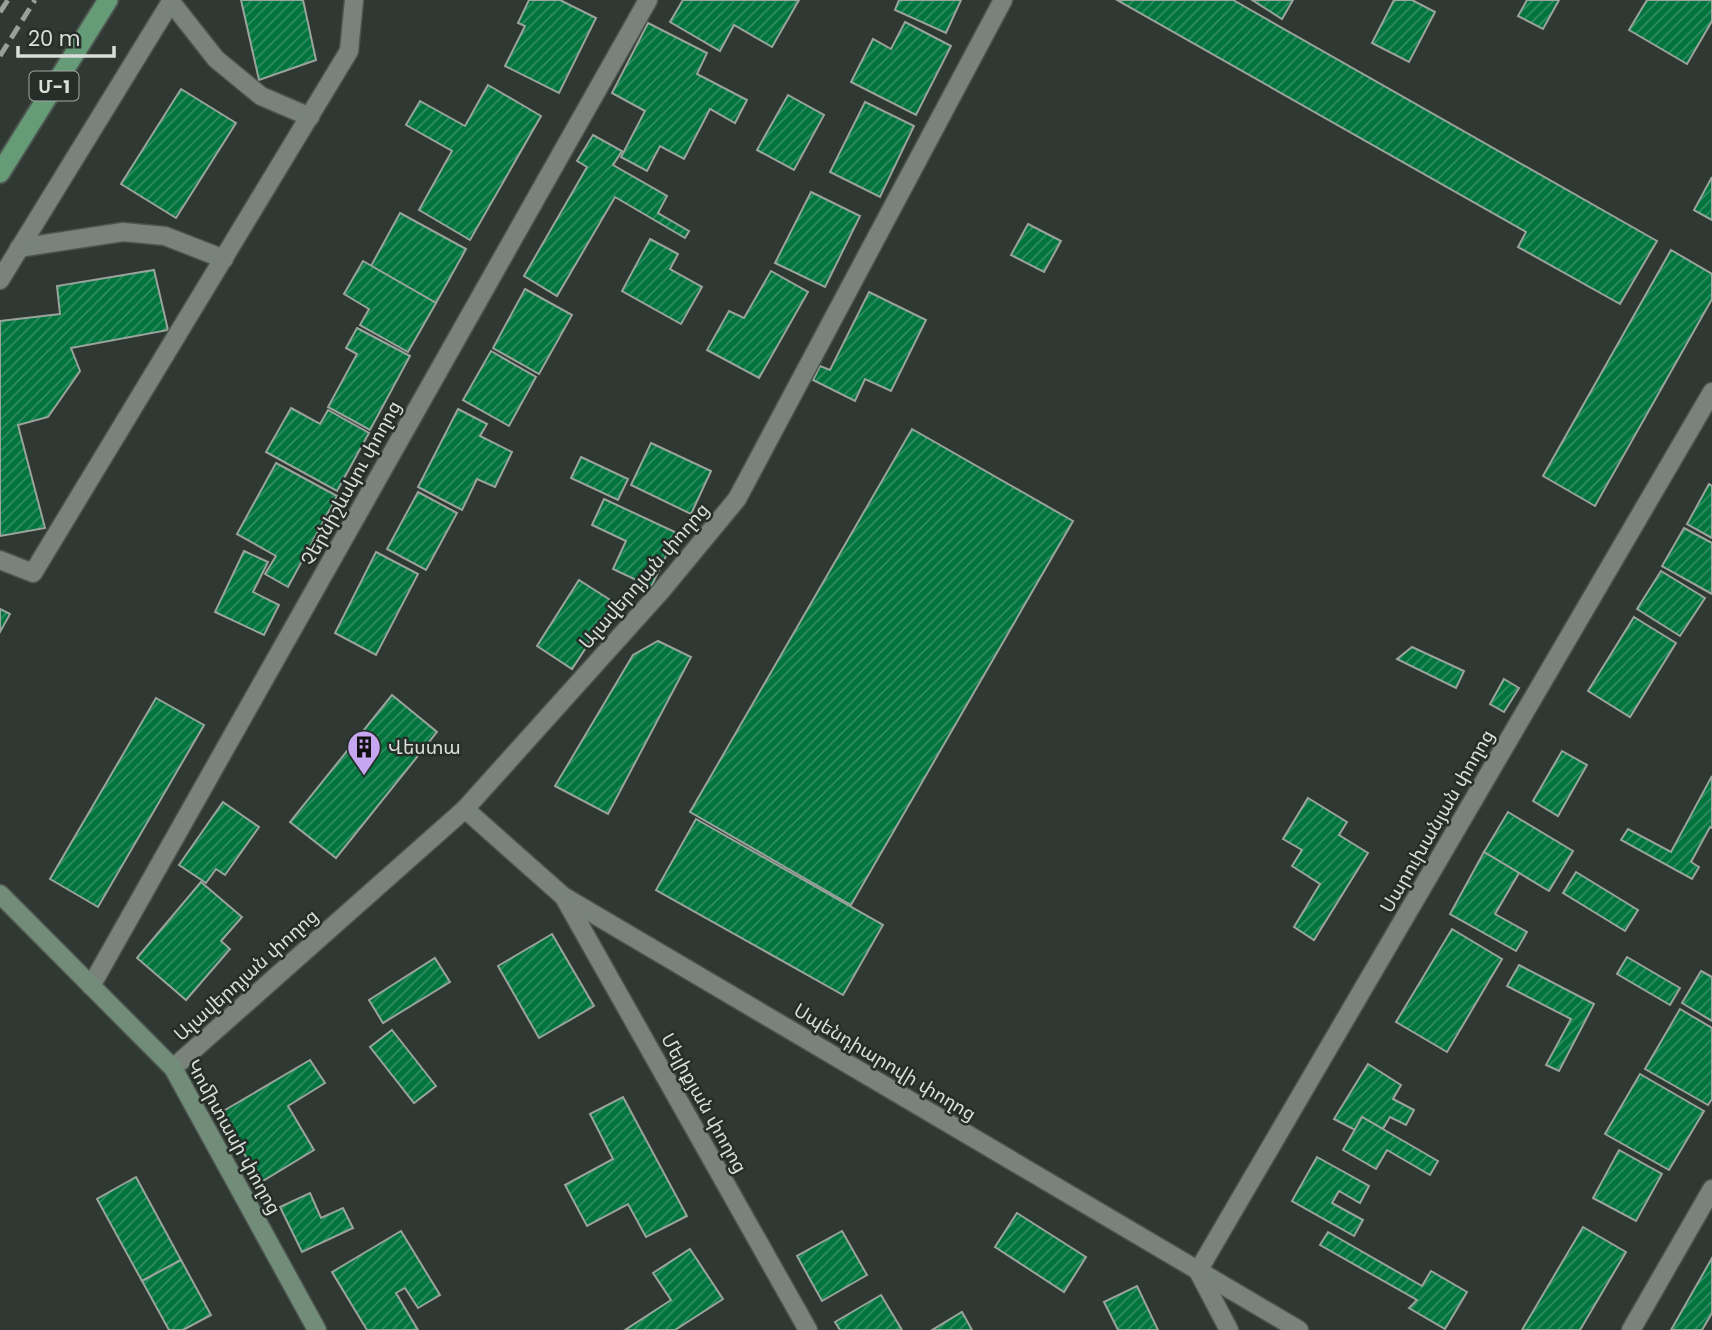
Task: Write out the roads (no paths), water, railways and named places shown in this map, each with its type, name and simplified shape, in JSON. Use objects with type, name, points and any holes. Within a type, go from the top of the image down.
[{"type":"highway","name":"Մ-1","points":[[0,173],[108,0]]},
{"type":"main road","name":"Կոմիտասի փողոց","points":[[0,894],[173,1068],[317,1330]]},
{"type":"street","points":[[0,560],[33,573],[349,51],[354,0]]},
{"type":"street","name":"Չերնիշևսկու փողոց","points":[[91,986],[648,0]]},
{"type":"street","name":"Ալավերդյան փողոց","points":[[173,1068],[465,809],[661,591],[737,499],[1003,0]]},
{"type":"street","points":[[0,280],[172,1],[216,60],[261,96],[310,117]]},
{"type":"street","points":[[19,248],[123,232],[165,236],[225,259]]},
{"type":"street","name":"Սարուխանյան փողոց","points":[[1198,1271],[1712,391]]},
{"type":"street","name":"Սպենդիարովի փողոց","points":[[465,809],[563,896],[1298,1330]]},
{"type":"street","name":"Մելիքյան փողոց","points":[[563,896],[808,1330]]},
{"type":"street","points":[[1631,1330],[1712,1189]]},
{"type":"street","points":[[1198,1271],[1229,1330]]},
{"type":"railway","points":[[0,12],[8,0]]},
{"type":"railway","points":[[0,56],[35,0]]},
{"type":"place","name":"Վեստա","points":[[364,777]]}]
